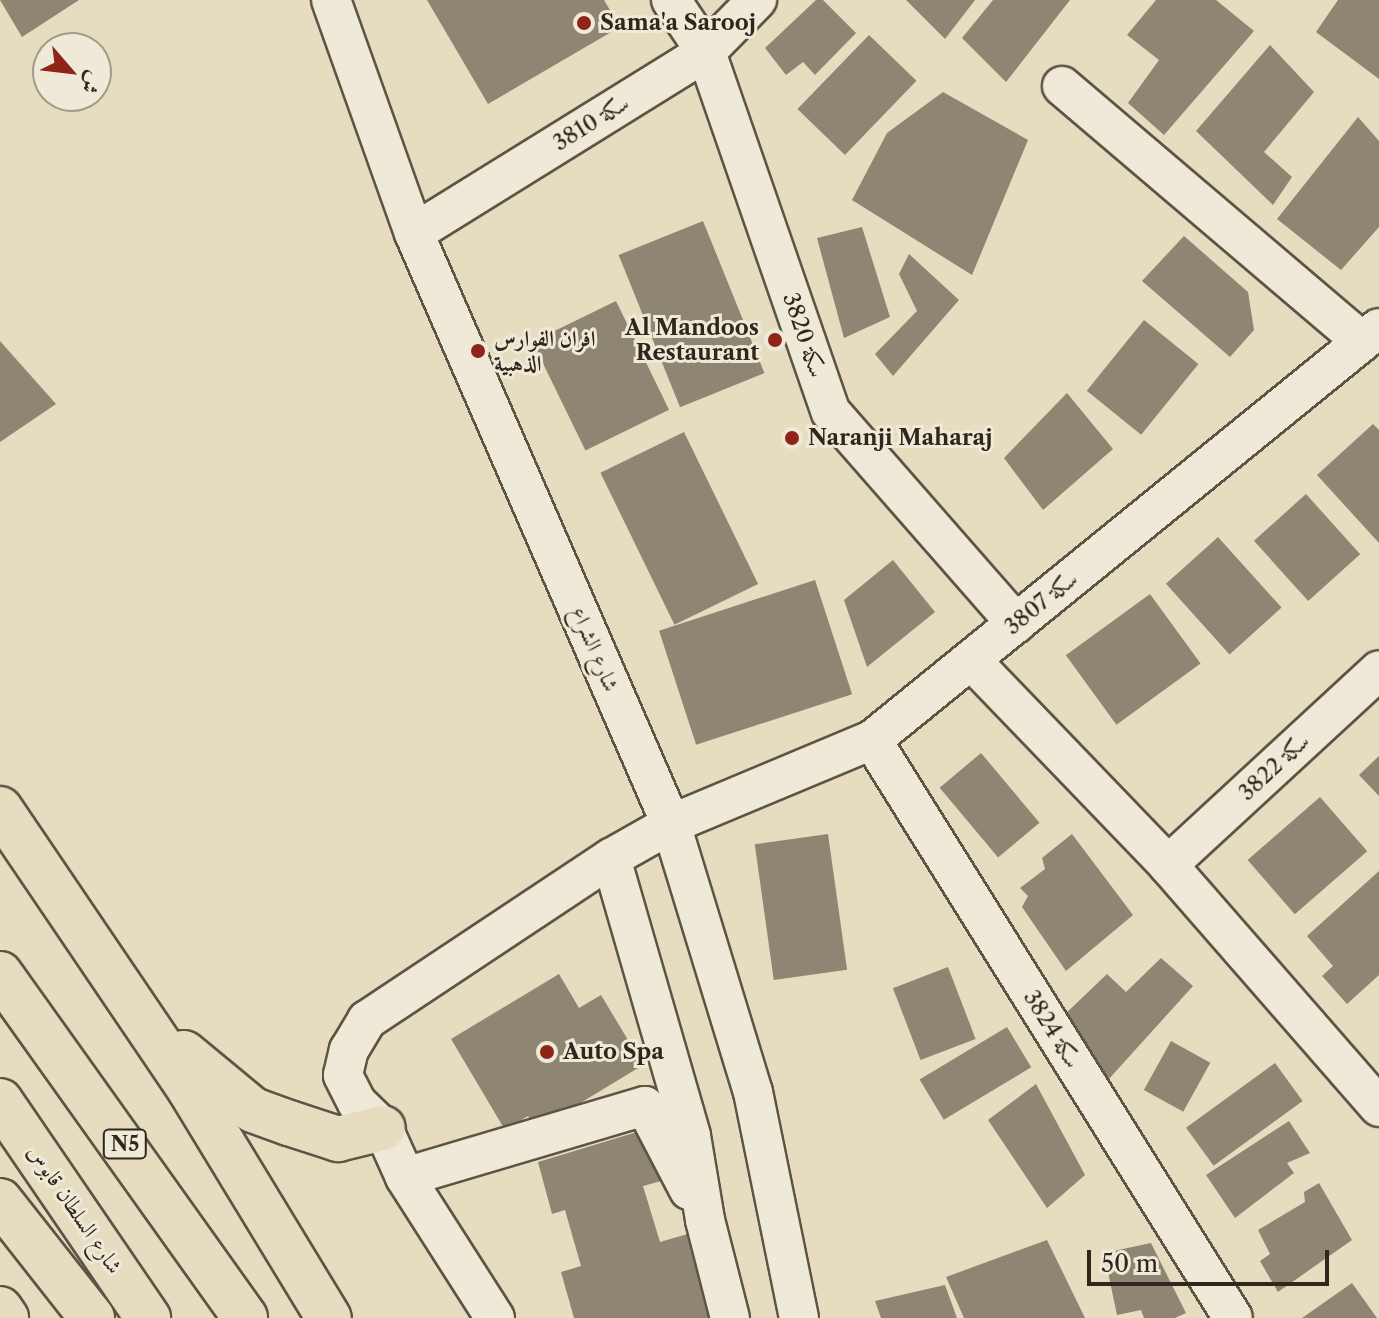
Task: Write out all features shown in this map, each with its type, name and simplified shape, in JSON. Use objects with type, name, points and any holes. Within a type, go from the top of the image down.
[{"type":"highway","points":[[0,809],[124,990],[329,1318]]},
{"type":"highway","name":"N5","points":[[0,974],[245,1318]]},
{"type":"highway","points":[[124,990],[196,1066],[253,1110],[338,1139],[383,1128]]},
{"type":"highway","name":"شارع السلطان قابوس","points":[[0,1101],[148,1318]]},
{"type":"highway","points":[[0,1201],[92,1318]]},
{"type":"highway","points":[[0,1309],[6,1318]]},
{"type":"street","name":"شارع الشراع","points":[[331,0],[414,233],[671,824],[753,1092],[799,1318]]},
{"type":"street","name":"سكة 3820","points":[[671,0],[706,52],[831,412],[1016,623]]},
{"type":"street","name":"سكة 3810","points":[[414,233],[706,52],[757,0]]},
{"type":"street","points":[[1062,86],[1371,334]]},
{"type":"street","name":"سكة 3807","points":[[383,1128],[357,1103],[343,1075],[349,1050],[367,1020],[611,858],[671,824],[872,740],[1371,334]]},
{"type":"street","points":[[971,660],[1168,865],[1379,1107]]},
{"type":"street","name":"سكة 3822","points":[[1168,865],[1379,670]]},
{"type":"street","name":"سكة 3824","points":[[872,740],[1233,1318]]},
{"type":"street","points":[[611,858],[691,1136],[705,1220],[730,1318]]},
{"type":"street","points":[[405,1177],[645,1106],[705,1220]]},
{"type":"street","points":[[383,1128],[405,1177],[495,1318]]},
{"type":"building","points":[[0,0],[79,0],[22,37]]},
{"type":"building","points":[[427,0],[604,0],[620,27],[488,104]]},
{"type":"building","points":[[816,0],[823,0],[856,33],[815,75],[803,62],[786,75],[765,48]]},
{"type":"building","points":[[906,0],[975,0],[945,39]]},
{"type":"building","points":[[993,0],[1070,0],[1006,82],[962,38]]},
{"type":"building","points":[[1156,0],[1216,0],[1254,31],[1164,135],[1128,103],[1159,60],[1127,35]]},
{"type":"building","points":[[1338,0],[1379,0],[1379,79],[1316,32]]},
{"type":"building","points":[[869,35],[916,81],[845,155],[797,109]]},
{"type":"building","points":[[1270,45],[1314,92],[1264,152],[1292,177],[1273,205],[1196,131]]},
{"type":"building","points":[[943,92],[1028,140],[972,275],[852,200],[887,133]]},
{"type":"building","points":[[1358,117],[1379,141],[1379,227],[1341,270],[1277,219]]},
{"type":"building","points":[[703,221],[764,373],[680,407],[619,255]]},
{"type":"building","points":[[862,227],[890,317],[844,338],[817,238]]},
{"type":"building","points":[[1184,236],[1248,292],[1254,330],[1230,357],[1142,281]]},
{"type":"building","points":[[909,254],[959,300],[893,376],[875,354],[917,311],[899,274]]},
{"type":"building","points":[[616,301],[669,410],[585,451],[532,342]]},
{"type":"building","points":[[1144,320],[1198,364],[1141,435],[1087,391]]},
{"type":"building","points":[[0,341],[56,404],[0,442]]},
{"type":"building","points":[[1067,393],[1113,449],[1043,510],[1004,458]]},
{"type":"building","points":[[1373,424],[1379,430],[1379,543],[1317,475]]},
{"type":"building","points":[[684,432],[758,584],[674,625],[600,473]]},
{"type":"building","points":[[1306,494],[1360,554],[1308,601],[1254,541]]},
{"type":"building","points":[[1218,537],[1282,608],[1230,654],[1166,584]]},
{"type":"building","points":[[893,560],[935,612],[867,667],[844,600]]},
{"type":"building","points":[[815,580],[852,694],[696,745],[659,631]]},
{"type":"building","points":[[1150,594],[1201,664],[1116,725],[1066,655]]},
{"type":"building","points":[[981,753],[1039,823],[998,857],[940,788]]},
{"type":"building","points":[[1379,756],[1379,796],[1359,775]]},
{"type":"building","points":[[1320,797],[1367,851],[1295,914],[1248,860]]},
{"type":"building","points":[[828,834],[847,970],[774,980],[755,844]]},
{"type":"building","points":[[1072,834],[1133,915],[1066,971],[1022,907],[1028,896],[1020,888],[1045,869],[1042,858]]},
{"type":"building","points":[[1379,871],[1379,975],[1347,1004],[1322,976],[1333,966],[1307,936]]},
{"type":"building","points":[[1161,958],[1193,986],[1108,1080],[1060,1019],[1107,974],[1126,992]]},
{"type":"building","points":[[948,967],[976,1039],[921,1060],[893,988]]},
{"type":"building","name":"Auto Spa","points":[[559,974],[579,1008],[601,995],[643,1065],[536,1130],[528,1116],[505,1130],[451,1039]]},
{"type":"building","points":[[1007,1027],[1031,1067],[944,1120],[920,1080]]},
{"type":"building","points":[[1171,1041],[1210,1063],[1183,1112],[1144,1090]]},
{"type":"building","points":[[1275,1063],[1303,1101],[1214,1166],[1186,1128]]},
{"type":"building","points":[[1036,1084],[1085,1175],[1047,1208],[988,1120]]},
{"type":"building","points":[[1289,1121],[1310,1153],[1287,1163],[1294,1173],[1235,1218],[1206,1175]]},
{"type":"building","points":[[650,1128],[665,1180],[643,1186],[660,1242],[691,1233],[719,1318],[574,1318],[561,1272],[581,1266],[565,1210],[552,1214],[538,1162]]},
{"type":"building","points":[[1319,1183],[1352,1240],[1278,1292],[1260,1261],[1270,1254],[1258,1230],[1305,1202],[1304,1192]]},
{"type":"building","points":[[1047,1240],[1085,1318],[964,1318],[946,1277]]},
{"type":"building","points":[[1151,1243],[1186,1313],[1175,1318],[1144,1318],[1141,1310],[1117,1315],[1104,1253]]},
{"type":"building","points":[[1352,1283],[1377,1318],[1302,1318]]},
{"type":"building","points":[[945,1285],[957,1318],[881,1318],[875,1301]]},
{"type":"place","name":"Sama'a Sarooj","points":[[584,23]]},
{"type":"place","name":"Al Mandoos Restaurant","points":[[775,340]]},
{"type":"place","name":"افران الفوارس الذهبية","points":[[478,351]]},
{"type":"place","name":"Naranji Maharaj","points":[[792,438]]},
{"type":"place","name":"Auto Spa","points":[[547,1052]]}]
